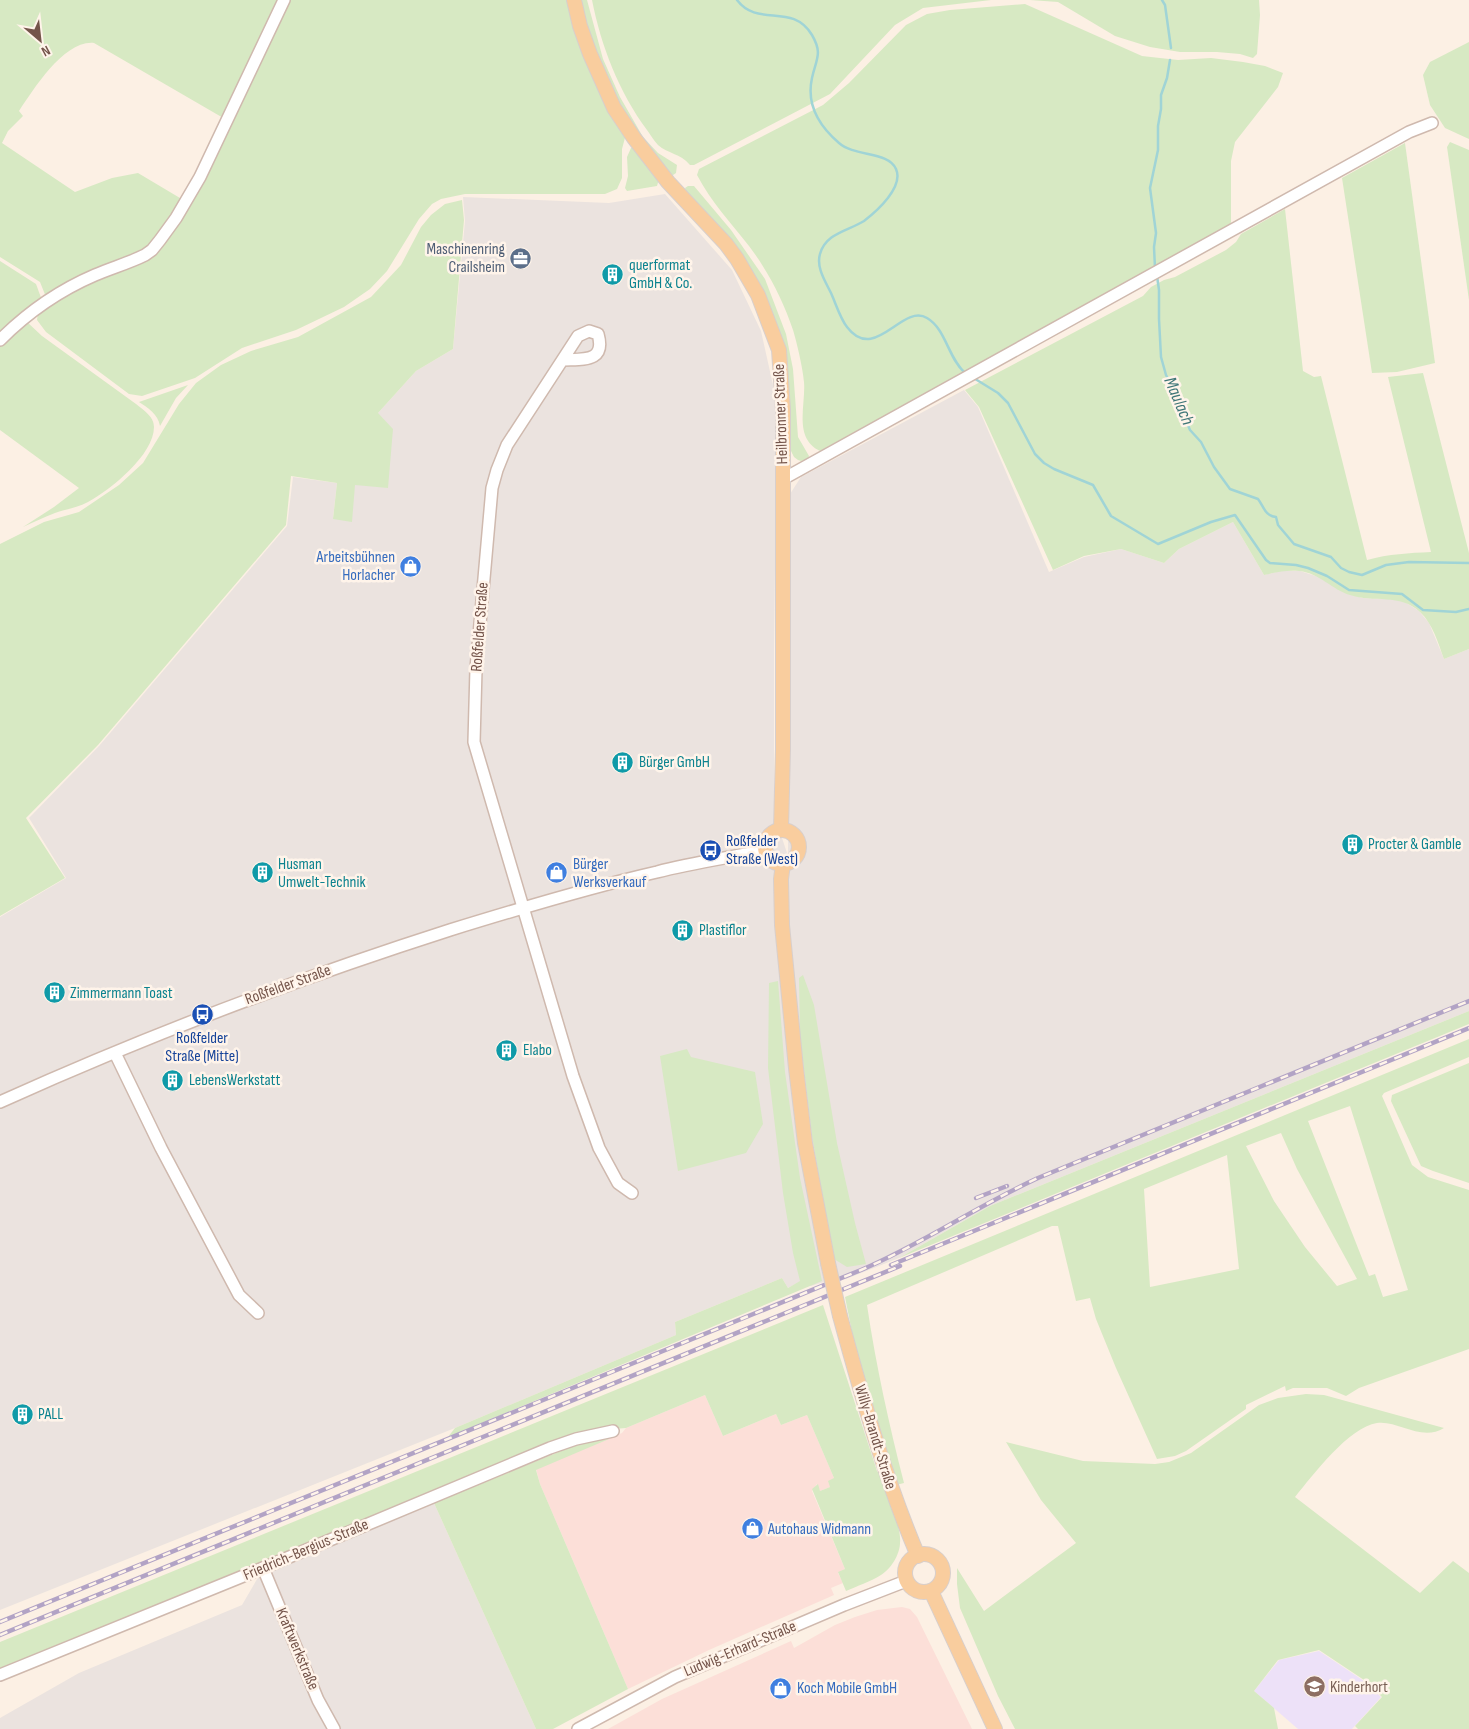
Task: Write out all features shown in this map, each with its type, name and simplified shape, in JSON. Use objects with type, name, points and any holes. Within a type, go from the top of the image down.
[{"type":"main road","name":"Heilbronner Straße","points":[[574,0],[580,26],[590,54],[614,108],[634,138],[668,182],[726,244],[747,274],[758,295],[778,350],[783,392],[783,748],[780,830]]},
{"type":"main road","points":[[780,830],[788,831],[794,836],[799,850],[793,860],[783,864],[775,863],[769,859],[765,852],[766,840],[770,835],[780,830]]},
{"type":"main road","name":"Willy-Brandt-Straße","points":[[783,864],[781,879],[782,925],[796,1068],[805,1143],[828,1263],[861,1394],[894,1498],[918,1556]]},
{"type":"main road","points":[[924,1554],[936,1559],[942,1570],[940,1582],[931,1591],[920,1592],[906,1581],[908,1563],[918,1556],[924,1554]]},
{"type":"main road","points":[[931,1591],[995,1729]]},
{"type":"street","points":[[0,340],[48,300],[93,276],[145,255],[152,250],[176,218],[200,177],[284,0]]},
{"type":"street","points":[[783,479],[1409,132],[1432,123]]},
{"type":"street","name":"Roßfelder Straße","points":[[564,360],[507,445],[499,462],[492,488],[476,669],[474,742],[573,1076],[599,1148],[618,1183],[632,1193]]},
{"type":"street","name":"Roßfelder Straße","points":[[0,1102],[62,1074],[249,999],[412,942],[522,908],[657,872],[751,853],[765,852]]},
{"type":"street","points":[[115,1053],[160,1148],[239,1295],[258,1313]]},
{"type":"street","name":"Friedrich-Bergius-Straße","points":[[0,1675],[550,1448],[576,1439],[613,1431]]},
{"type":"street","name":"Kraftwerkstraße","points":[[263,1568],[318,1700],[334,1729]]},
{"type":"street","name":"Ludwig-Erhard-Straße","points":[[578,1729],[675,1677],[906,1581]]},
{"type":"shaded area","points":[[665,194],[732,270],[761,331],[777,403],[774,814],[788,856],[790,494],[801,477],[964,390],[978,407],[1049,572],[1084,557],[1121,549],[1164,563],[1179,549],[1233,522],[1264,575],[1280,571],[1300,571],[1322,578],[1336,588],[1362,598],[1394,599],[1405,602],[1419,611],[1429,623],[1444,659],[1469,649],[1469,1011],[990,1206],[899,1258],[846,1279],[840,1277],[811,1286],[801,1281],[788,1288],[782,1278],[675,1322],[676,1335],[455,1428],[0,1610],[0,917],[66,878],[29,818],[99,746],[287,526],[293,477],[337,483],[333,518],[354,485],[378,413],[416,371],[453,349],[465,221],[463,197],[609,203]]},
{"type":"shaded area","points":[[705,1395],[723,1436],[776,1414],[781,1425],[807,1415],[834,1478],[830,1487],[820,1491],[817,1484],[812,1491],[845,1569],[838,1573],[843,1583],[831,1588],[834,1595],[709,1650],[628,1689],[540,1484],[536,1469],[622,1433],[626,1428]]},
{"type":"shaded area","points":[[434,1503],[536,1729],[0,1729],[0,1718],[79,1673],[242,1605],[260,1574]]},
{"type":"shaded area","points":[[902,1607],[910,1609],[917,1617],[972,1729],[608,1729],[662,1699],[791,1641],[794,1648],[835,1625],[855,1617],[877,1610]]},
{"type":"shaded area","name":"Kinderhort","points":[[1319,1651],[1367,1683],[1381,1697],[1352,1729],[1298,1729],[1254,1691],[1279,1660]]},
{"type":"green space","points":[[0,0],[282,0],[225,119],[94,43],[83,44],[72,49],[61,57],[41,79],[19,111],[23,116],[8,131],[2,143],[75,192],[112,178],[138,173],[185,201],[143,253],[46,297],[40,282],[0,257]]},
{"type":"green space","points":[[287,0],[569,0],[626,134],[622,149],[622,178],[617,189],[605,194],[465,194],[441,199],[432,204],[419,219],[387,271],[370,289],[344,307],[296,330],[242,348],[195,378],[142,396],[129,394],[46,332],[37,320],[38,313],[115,270],[169,233]]},
{"type":"green space","points":[[581,0],[587,0],[603,59],[620,97],[643,137],[658,153],[677,165],[676,173],[673,175],[666,174],[613,95],[586,27]]},
{"type":"green space","points":[[592,0],[991,0],[923,8],[895,25],[830,94],[694,165],[690,165],[682,158],[658,145],[628,100],[612,68],[600,34]]},
{"type":"green space","points":[[1030,0],[1259,0],[1260,15],[1257,54],[1253,58],[1240,54],[1180,52],[1150,47],[1115,36],[1058,2]]},
{"type":"green space","points":[[1025,4],[1142,56],[1178,60],[1211,58],[1265,66],[1283,73],[1278,87],[1235,142],[1231,161],[1231,222],[1229,228],[820,451],[806,438],[804,430],[804,382],[800,356],[785,308],[769,276],[756,256],[703,185],[697,175],[699,169],[823,105],[849,83],[906,25],[927,14],[950,10]]},
{"type":"green space","points":[[1469,42],[1469,139],[1445,128],[1430,105],[1423,75],[1430,62]]},
{"type":"green space","points":[[1450,142],[1469,150],[1469,300],[1447,147]]},
{"type":"green space","points":[[1405,143],[1435,363],[1397,372],[1372,373],[1342,178]]},
{"type":"green space","points":[[635,147],[659,179],[657,186],[627,191],[625,188],[628,176],[627,157],[631,148]]},
{"type":"green space","points":[[694,186],[731,230],[765,279],[786,334],[793,369],[798,437],[809,456],[808,459],[798,460],[791,451],[788,382],[739,252],[720,228],[687,194],[685,188]]},
{"type":"green space","points":[[462,200],[464,220],[453,349],[416,371],[378,413],[393,429],[388,488],[355,485],[352,522],[333,519],[337,483],[291,476],[286,525],[98,745],[26,818],[65,878],[0,916],[0,544],[44,522],[79,512],[119,485],[143,463],[179,404],[196,383],[221,365],[251,351],[298,337],[371,297],[401,265],[421,227],[431,215],[445,204]]},
{"type":"green space","points":[[1285,209],[1303,371],[1314,377],[1321,376],[1367,560],[1407,553],[1431,552],[1388,377],[1423,373],[1469,553],[1469,649],[1444,659],[1435,634],[1425,617],[1404,602],[1350,595],[1306,572],[1286,571],[1264,575],[1233,522],[1179,549],[1164,563],[1121,549],[1084,556],[1053,570],[979,407],[965,390],[1143,296],[1151,287],[1164,280],[1175,277],[1226,250],[1236,242],[1241,234]]},
{"type":"green space","points":[[0,261],[36,284],[43,303],[0,338]]},
{"type":"green space","points":[[27,322],[42,336],[145,411],[154,423],[154,427],[147,449],[139,460],[108,489],[84,504],[55,513],[23,527],[79,488],[0,430],[0,343]]},
{"type":"green space","points":[[188,385],[176,398],[160,426],[155,415],[139,402]]},
{"type":"green space","points":[[803,975],[814,1005],[837,1143],[866,1264],[847,1267],[834,1259],[812,1136],[800,1035],[799,978]]},
{"type":"green space","points":[[778,981],[785,1072],[800,1178],[822,1281],[448,1437],[455,1428],[676,1335],[675,1322],[782,1278],[788,1288],[800,1281],[793,1253],[783,1193],[768,1068],[769,983]]},
{"type":"green space","points":[[1469,1011],[1469,1024],[899,1258],[990,1206]]},
{"type":"green space","points":[[1469,1039],[1469,1057],[1384,1093],[1382,1096],[1412,1165],[1428,1177],[1469,1190],[1469,1349],[1359,1388],[1346,1396],[1327,1388],[1293,1388],[1286,1391],[1285,1386],[1246,1405],[1246,1409],[1186,1451],[1175,1456],[1157,1459],[1116,1368],[1096,1319],[1090,1298],[1076,1301],[1058,1226],[1052,1226],[867,1305],[883,1395],[904,1483],[896,1485],[855,1347],[845,1297]],"holes":[[[1350,1106],[1408,1290],[1383,1297],[1375,1274],[1369,1276],[1308,1121]],[[1281,1133],[1297,1169],[1357,1279],[1337,1286],[1305,1247],[1274,1201],[1246,1146]],[[1227,1155],[1239,1269],[1150,1287],[1144,1189]]]},
{"type":"green space","points":[[687,1049],[691,1057],[755,1072],[763,1124],[746,1153],[678,1171],[660,1056]]},
{"type":"green space","points":[[1469,1063],[1469,1183],[1421,1166],[1391,1101],[1392,1095]]},
{"type":"green space","points":[[823,1305],[877,1471],[896,1518],[900,1536],[897,1556],[891,1565],[881,1575],[868,1582],[846,1591],[838,1572],[845,1569],[812,1489],[818,1484],[820,1491],[830,1487],[828,1481],[834,1478],[807,1415],[781,1425],[776,1414],[723,1436],[705,1395],[626,1428],[601,1430],[0,1670],[0,1642]]},
{"type":"green space","points":[[1306,1394],[1324,1395],[1444,1428],[1427,1433],[1385,1423],[1366,1426],[1343,1442],[1332,1453],[1295,1497],[1420,1593],[1453,1561],[1469,1573],[1469,1729],[1358,1729],[1355,1726],[1382,1697],[1367,1682],[1319,1650],[1278,1660],[1254,1691],[1274,1708],[1278,1729],[1015,1729],[998,1696],[960,1608],[957,1568],[984,1611],[1076,1543],[1041,1500],[1006,1442],[1083,1461],[1155,1464],[1169,1462],[1191,1453],[1259,1405],[1278,1398]]},
{"type":"green space","points":[[609,1439],[536,1470],[540,1484],[628,1689],[553,1729],[536,1729],[434,1503],[583,1442]]},
{"type":"waterway","points":[[737,0],[745,8],[755,13],[785,17],[804,25],[812,35],[818,52],[812,78],[811,97],[820,122],[839,143],[854,150],[886,159],[896,169],[897,176],[893,191],[882,205],[864,221],[832,237],[827,241],[820,254],[819,264],[822,274],[847,327],[857,337],[868,339],[888,331],[908,318],[918,316],[927,318],[939,329],[959,367],[965,373]]},
{"type":"waterway","name":"Maulach","points":[[1162,0],[1165,5],[1171,48]]},
{"type":"waterway","name":"Maulach","points":[[1155,268],[1154,247],[1156,233],[1150,188],[1158,150],[1161,95],[1167,78],[1170,60]]},
{"type":"waterway","name":"Maulach","points":[[1157,276],[1161,357],[1166,375],[1176,394],[1190,430],[1201,442],[1214,467],[1230,489],[1258,499],[1267,513],[1276,517],[1278,525],[1294,544],[1331,557],[1341,568],[1349,572],[1362,575],[1386,565],[1409,562],[1469,563]]},
{"type":"waterway","points":[[972,377],[998,393],[1008,403],[1035,454],[1044,463],[1093,485],[1111,516],[1158,544],[1211,522],[1235,515],[1270,563],[1308,568],[1327,576],[1349,590],[1402,594],[1423,610],[1456,612],[1469,609]]},
{"type":"railway","points":[[0,1622],[861,1270],[906,1249],[1038,1178],[1469,1001]]},
{"type":"railway","points":[[891,1265],[1469,1028]]},
{"type":"railway","points":[[976,1198],[1007,1186]]},
{"type":"railway","points":[[0,1635],[900,1266]]},
{"type":"place","name":"Maschinenring Crailsheim","points":[[521,258]]},
{"type":"place","name":"querformat GmbH & Co.","points":[[613,274]]},
{"type":"place","name":"Arbeitsbühnen Horlacher","points":[[411,566]]},
{"type":"place","name":"Bürger GmbH","points":[[623,762]]},
{"type":"place","name":"Procter & Gamble","points":[[1352,844]]},
{"type":"place","name":"Roßfelder Straße (West)","points":[[710,850]]},
{"type":"place","name":"Husman Umwelt-Technik","points":[[262,873]]},
{"type":"place","name":"Bürger Werksverkauf","points":[[557,873]]},
{"type":"place","name":"Plastiflor","points":[[683,930]]},
{"type":"place","name":"Zimmermann Toast","points":[[54,993]]},
{"type":"place","name":"Roßfelder Straße (Mitte)","points":[[202,1014]]},
{"type":"place","name":"Elabo","points":[[507,1050]]},
{"type":"place","name":"LebensWerkstatt","points":[[173,1080]]},
{"type":"place","name":"PALL","points":[[22,1414]]},
{"type":"place","name":"Autohaus Widmann","points":[[752,1529]]},
{"type":"place","name":"Kinderhort","points":[[1314,1687]]},
{"type":"place","name":"Koch Mobile GmbH","points":[[781,1688]]}]
